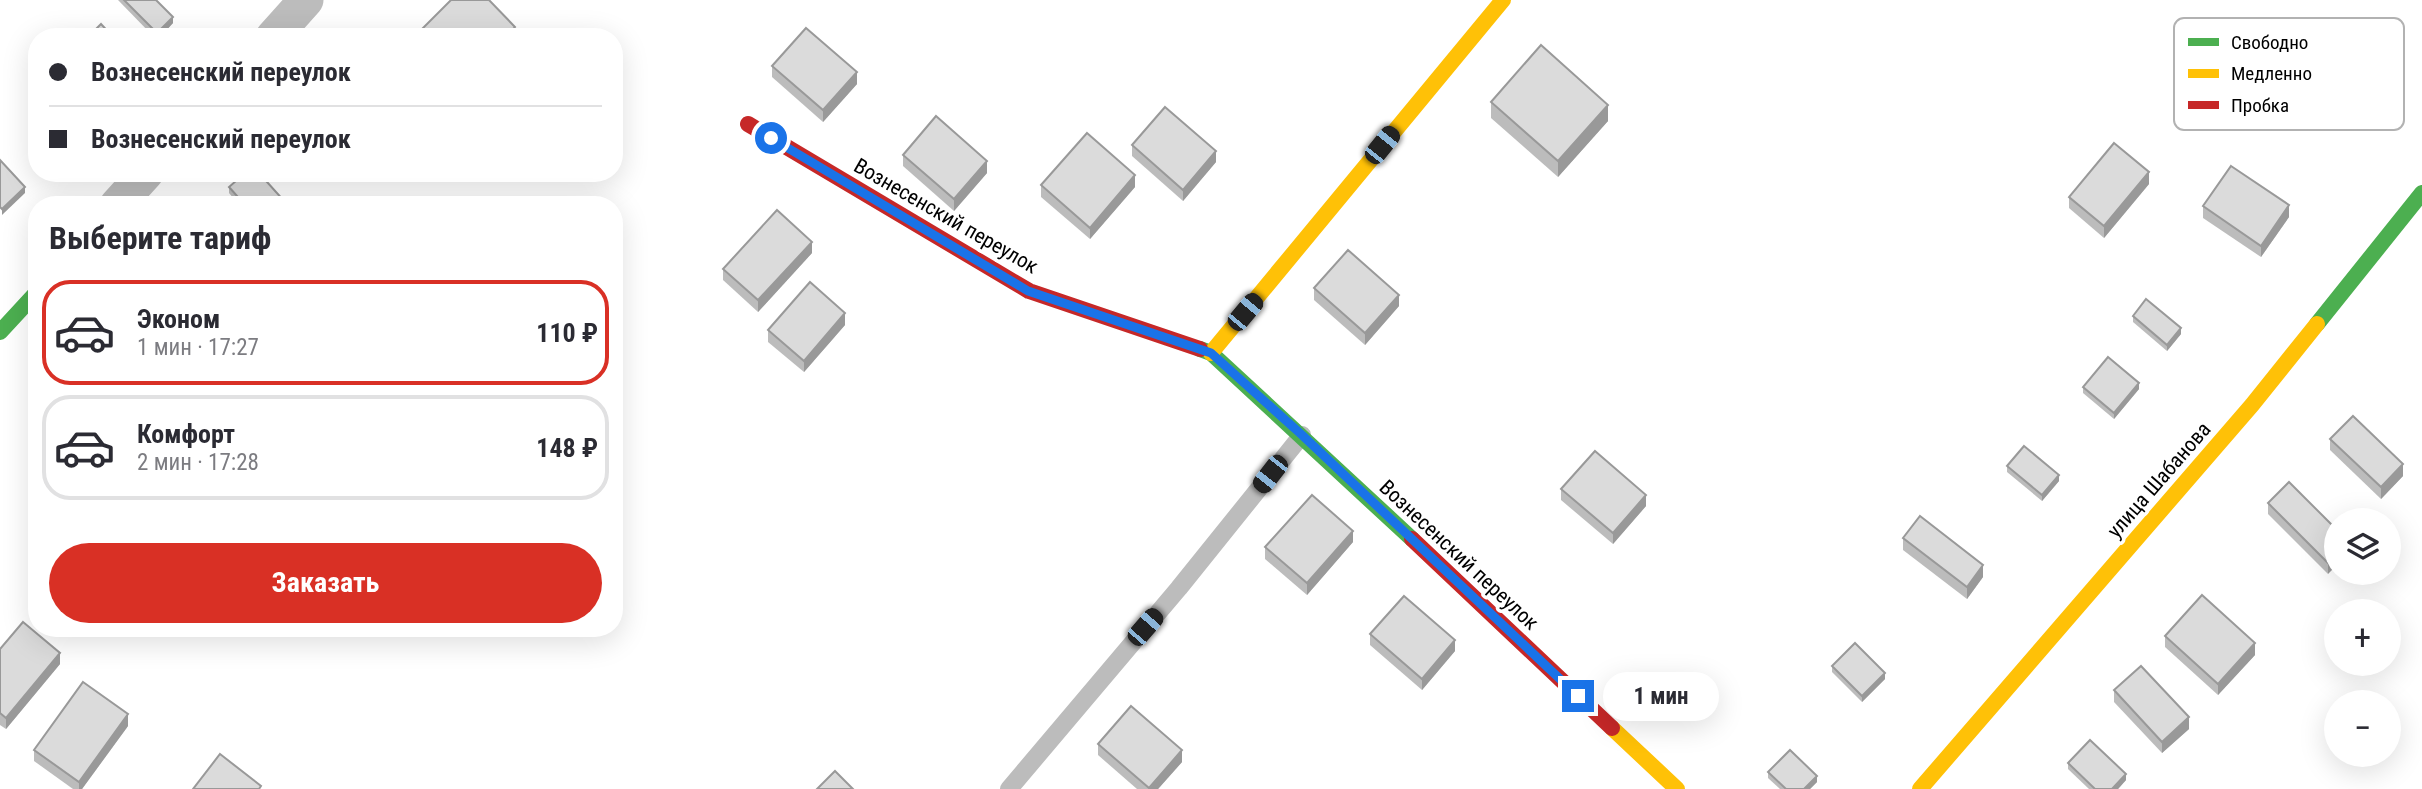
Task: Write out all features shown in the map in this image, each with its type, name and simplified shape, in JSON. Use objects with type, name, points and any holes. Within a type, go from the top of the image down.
[{"type":"street","points":[[280,28],[306,0]]},
{"type":"street","points":[[1211,353],[1503,0]]},
{"type":"street","name":"Вознесенский переулок","points":[[748,124],[1028,291],[1211,353],[1302,435],[1677,789]]},
{"type":"street","points":[[125,196],[138,182]]},
{"type":"street","name":"улица Шабанова","points":[[1920,789],[2252,405],[2422,193]]},
{"type":"street","points":[[0,332],[28,302]]},
{"type":"lane","points":[[1009,789],[1179,588],[1302,435]]},
{"type":"building","points":[[124,0],[156,0],[173,17],[162,28],[152,28]]},
{"type":"building","points":[[451,0],[489,0],[515,27],[514,28],[423,28]]},
{"type":"building","points":[[806,28],[857,72],[823,110],[772,66]]},
{"type":"building","points":[[1541,45],[1608,105],[1558,161],[1491,102]]},
{"type":"building","points":[[1165,107],[1216,151],[1183,190],[1132,145]]},
{"type":"building","points":[[936,116],[987,161],[954,199],[903,155]]},
{"type":"building","points":[[1087,133],[1135,175],[1090,228],[1041,185]]},
{"type":"building","points":[[2114,143],[2149,172],[2104,226],[2069,197]]},
{"type":"building","points":[[0,160],[25,187],[2,209],[0,207]]},
{"type":"building","points":[[2231,166],[2289,205],[2261,246],[2203,206]]},
{"type":"building","points":[[235,182],[267,182],[280,196],[237,196],[229,187]]},
{"type":"building","points":[[777,210],[812,242],[758,300],[723,269]]},
{"type":"building","points":[[1348,250],[1399,295],[1365,333],[1314,288]]},
{"type":"building","points":[[810,282],[845,313],[804,361],[768,330]]},
{"type":"building","points":[[2146,299],[2181,328],[2167,345],[2133,316]]},
{"type":"building","points":[[2108,357],[2139,383],[2114,413],[2083,387]]},
{"type":"building","points":[[2353,416],[2403,464],[2381,487],[2330,439]]},
{"type":"building","points":[[2024,446],[2059,475],[2042,495],[2007,466]]},
{"type":"building","points":[[1595,451],[1646,495],[1613,533],[1561,489]]},
{"type":"building","points":[[2289,482],[2324,517],[2324,559],[2268,503]]},
{"type":"building","points":[[1312,495],[1353,531],[1307,583],[1265,547]]},
{"type":"building","points":[[1920,516],[1983,565],[1967,587],[1903,538]]},
{"type":"building","points":[[2202,595],[2255,643],[2218,684],[2165,636]]},
{"type":"building","points":[[1404,596],[1455,640],[1422,679],[1370,634]]},
{"type":"building","points":[[23,622],[28,626],[28,637],[41,637],[60,653],[6,718],[0,713],[0,649]]},
{"type":"building","points":[[1855,643],[1885,673],[1862,696],[1832,666]]},
{"type":"building","points":[[2141,666],[2189,717],[2162,742],[2114,690]]},
{"type":"building","points":[[83,682],[128,714],[79,782],[34,750]]},
{"type":"building","points":[[1131,706],[1182,750],[1149,788],[1098,744]]},
{"type":"building","points":[[2090,740],[2126,774],[2112,789],[2095,789],[2068,763]]},
{"type":"building","points":[[1790,750],[1817,776],[1804,789],[1786,789],[1768,772]]},
{"type":"building","points":[[220,754],[261,786],[259,789],[193,789]]},
{"type":"building","points":[[835,771],[853,789],[817,789]]},
{"type":"traffic: fast","points":[[2317,324],[2422,193]]},
{"type":"traffic: fast","points":[[0,332],[28,302]]},
{"type":"traffic: fast","points":[[1200,349],[1211,353],[1412,539]]},
{"type":"traffic: slow","points":[[1211,353],[1503,0]]},
{"type":"traffic: slow","points":[[1920,789],[2252,405],[2317,324]]},
{"type":"traffic: slow","points":[[1612,728],[1677,789]]},
{"type":"traffic: jam","points":[[748,124],[1029,291],[1200,349]]},
{"type":"traffic: jam","points":[[1412,539],[1612,728]]},
{"type":"route","points":[[771,138],[1028,291],[1211,353],[1302,435],[1578,696]]}]
